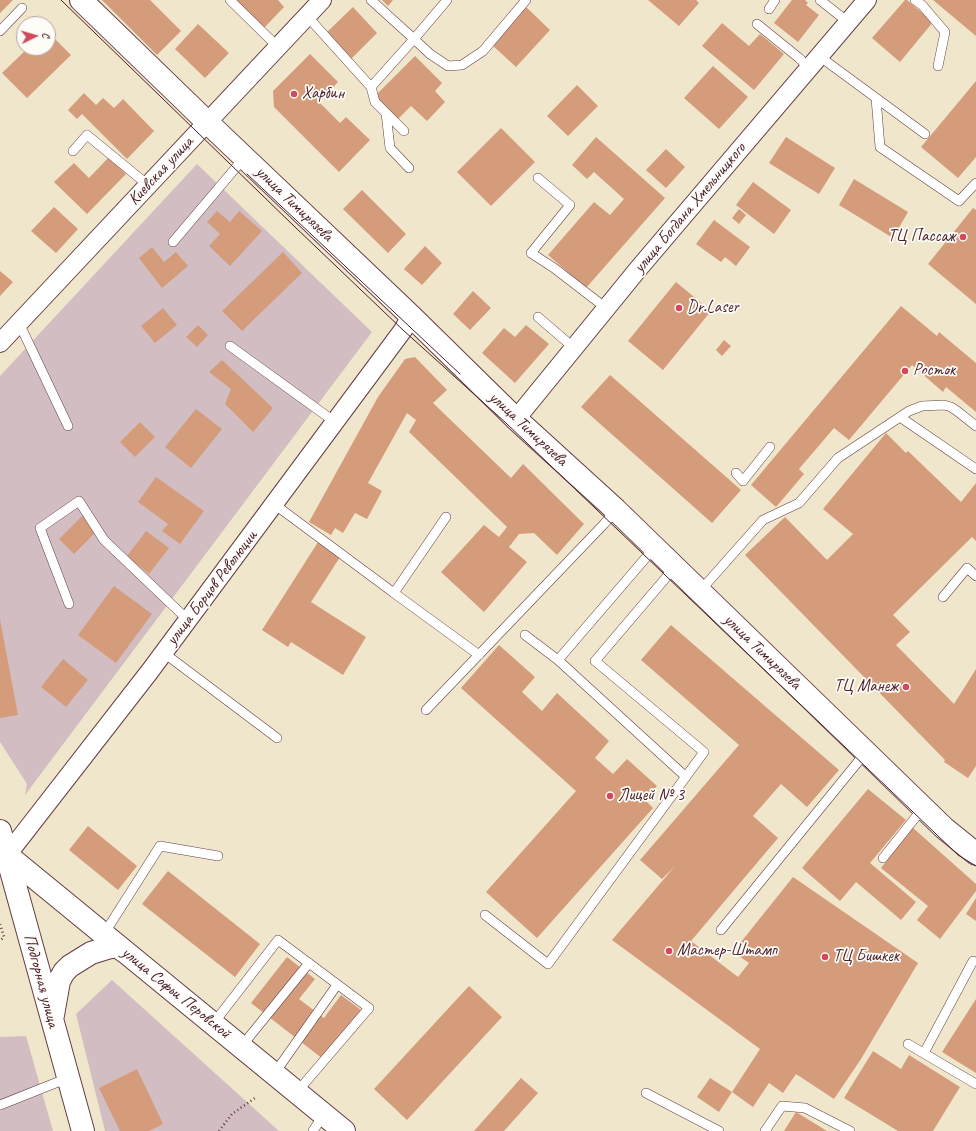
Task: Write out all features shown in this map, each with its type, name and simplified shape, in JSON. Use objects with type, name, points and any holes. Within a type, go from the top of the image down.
[{"type":"street","name":"улица Тимирязева","points":[[81,0],[207,122],[412,316],[516,419],[655,547],[923,808],[944,828],[976,854]]},
{"type":"street","name":"улица Богдана Хмельницкого","points":[[516,419],[663,239],[867,0]]},
{"type":"street","name":"Киевская улица","points":[[0,343],[278,47],[312,6]]},
{"type":"street","name":"улица Борцов Революции","points":[[3,859],[164,653],[408,324],[412,316]]},
{"type":"street","name":"Подгорная улица","points":[[0,831],[3,859],[83,1131]]},
{"type":"street","name":"улица Софьи Перовской","points":[[3,859],[104,934],[297,1092],[318,1123],[344,1131]]},
{"type":"street","points":[[52,1022],[59,981],[64,972],[70,966],[91,953],[107,948],[117,946],[125,952]]},
{"type":"lane","points":[[230,0],[278,47]]},
{"type":"lane","points":[[371,0],[430,54],[448,66],[462,65],[483,51],[526,0]]},
{"type":"lane","points":[[371,87],[447,0]]},
{"type":"lane","points":[[769,9],[775,0]]},
{"type":"lane","points":[[820,0],[848,22]]},
{"type":"lane","points":[[915,0],[922,5],[945,32],[938,66]]},
{"type":"lane","points":[[312,6],[371,87],[375,102],[404,131]]},
{"type":"lane","points":[[0,31],[22,8]]},
{"type":"lane","points":[[757,24],[799,58],[814,62],[876,98],[925,134]]},
{"type":"lane","points":[[876,98],[880,147],[959,201],[976,183]]},
{"type":"lane","points":[[386,113],[390,148],[409,168]]},
{"type":"lane","points":[[73,151],[87,135],[148,185]]},
{"type":"lane","points":[[173,242],[244,157]]},
{"type":"lane","points":[[538,178],[570,205],[531,253],[554,268],[606,308]]},
{"type":"lane","points":[[538,317],[574,348]]},
{"type":"lane","points":[[19,323],[68,426]]},
{"type":"lane","points":[[230,346],[335,422]]},
{"type":"lane","points":[[700,592],[762,520],[799,503],[838,458],[900,417],[915,408],[922,406],[944,405],[952,407],[976,426]]},
{"type":"lane","points":[[900,417],[976,469]]},
{"type":"lane","points":[[736,473],[743,480],[770,447]]},
{"type":"lane","points":[[69,604],[40,528],[79,501],[104,540],[188,620]]},
{"type":"lane","points":[[274,504],[394,594],[479,655]]},
{"type":"lane","points":[[426,710],[616,510]]},
{"type":"lane","points":[[394,594],[446,517]]},
{"type":"lane","points":[[558,660],[655,547]]},
{"type":"lane","points":[[485,915],[548,964],[704,752],[595,661],[675,567]]},
{"type":"lane","points":[[943,596],[967,568],[976,576]]},
{"type":"lane","points":[[526,635],[558,660],[686,777]]},
{"type":"lane","points":[[164,653],[277,738]]},
{"type":"lane","points":[[721,930],[866,752]]},
{"type":"lane","points":[[883,858],[923,808]]},
{"type":"lane","points":[[104,934],[160,846],[218,856]]},
{"type":"lane","points":[[213,1024],[278,940],[369,1008],[297,1092]]},
{"type":"lane","points":[[924,1053],[973,961]]},
{"type":"lane","points":[[242,1047],[309,963]]},
{"type":"lane","points":[[274,1074],[337,985]]},
{"type":"lane","points":[[908,1044],[976,1084]]},
{"type":"lane","points":[[0,1105],[68,1078]]},
{"type":"lane","points":[[646,1093],[719,1131]]},
{"type":"lane","points":[[765,1131],[782,1106],[805,1108],[850,1131]]},
{"type":"path","points":[[0,924],[4,937],[0,941]]},
{"type":"path","points":[[219,1131],[232,1114],[255,1098]]},
{"type":"shaded area","points":[[197,164],[372,332],[25,795],[27,784],[0,742],[0,376]]},
{"type":"shaded area","points":[[112,980],[279,1131],[105,1131],[76,1014]]},
{"type":"shaded area","points":[[26,1036],[53,1131],[0,1131],[0,1037]]},
{"type":"building","points":[[0,0],[13,0],[0,13]]},
{"type":"building","points":[[102,0],[150,0],[181,31],[157,55]]},
{"type":"building","points":[[235,0],[278,0],[284,7],[264,28]]},
{"type":"building","points":[[382,0],[393,0],[388,6]]},
{"type":"building","points":[[648,0],[696,0],[699,3],[679,26]]},
{"type":"building","points":[[792,0],[805,0],[808,3],[806,5],[819,15],[798,42],[774,23]]},
{"type":"building","points":[[905,0],[907,0],[933,22],[900,62],[872,38]]},
{"type":"building","points":[[933,0],[976,0],[976,36]]},
{"type":"building","points":[[525,6],[550,30],[516,67],[491,44]]},
{"type":"building","points":[[353,7],[377,33],[351,59],[326,33]]},
{"type":"building","points":[[722,23],[749,46],[760,34],[784,54],[754,90],[702,46]]},
{"type":"building","points":[[198,24],[229,53],[205,78],[175,49]]},
{"type":"building","points":[[56,40],[71,55],[27,98],[2,73],[20,56],[56,56]]},
{"type":"building","points":[[310,54],[338,82],[319,102],[340,123],[346,117],[370,140],[339,172],[274,107],[273,91]]},
{"type":"building","points":[[415,56],[442,83],[435,91],[445,102],[427,121],[411,106],[398,119],[375,96]]},
{"type":"building","points":[[713,66],[748,97],[719,129],[684,98]]},
{"type":"building","points":[[976,81],[976,157],[958,178],[921,147]]},
{"type":"building","points":[[577,85],[598,106],[568,136],[547,116]]},
{"type":"building","points":[[84,93],[96,105],[103,98],[114,108],[123,99],[154,131],[127,159],[82,114],[77,119],[68,110]]},
{"type":"building","points":[[501,128],[535,162],[491,206],[457,172]]},
{"type":"building","points":[[596,137],[665,198],[586,288],[548,255],[594,202],[610,215],[624,199],[594,172],[587,179],[572,165]]},
{"type":"building","points":[[786,137],[835,168],[819,194],[769,163]]},
{"type":"building","points":[[666,149],[685,167],[666,188],[646,170]]},
{"type":"building","points":[[109,157],[126,174],[87,214],[54,182],[74,163],[89,178]]},
{"type":"building","points":[[854,179],[908,212],[893,238],[839,205]]},
{"type":"building","points":[[753,182],[791,210],[774,234],[736,205]]},
{"type":"building","points":[[362,190],[406,234],[388,253],[343,209]]},
{"type":"building","points":[[54,207],[78,229],[56,253],[31,231]]},
{"type":"building","name":"ТЦ Пассаж","points":[[973,208],[976,210],[976,304],[928,264]]},
{"type":"building","points":[[739,209],[746,215],[739,224],[732,218]]},
{"type":"building","points":[[217,211],[230,222],[239,211],[262,231],[230,266],[209,246],[220,234],[207,222]]},
{"type":"building","points":[[714,220],[750,247],[736,266],[725,257],[721,262],[696,244]]},
{"type":"building","points":[[425,246],[442,263],[422,285],[404,269]]},
{"type":"building","points":[[152,247],[164,262],[176,252],[188,266],[162,288],[139,258]]},
{"type":"building","points":[[283,252],[302,273],[242,331],[222,311]]},
{"type":"building","points":[[0,271],[13,282],[0,296]]},
{"type":"building","points":[[676,282],[711,311],[663,370],[628,341]]},
{"type":"building","points":[[473,291],[491,308],[470,330],[453,314]]},
{"type":"building","points":[[901,306],[937,336],[939,332],[976,363],[976,412],[946,387],[943,392],[912,365],[849,440],[834,428],[799,469],[804,474],[776,507],[751,485]]},
{"type":"building","points":[[163,308],[177,325],[155,343],[141,326]]},
{"type":"building","points":[[198,325],[208,335],[197,347],[186,337]]},
{"type":"building","points":[[526,325],[549,344],[515,383],[482,353],[504,328],[515,337]]},
{"type":"building","points":[[724,340],[731,346],[722,356],[716,350]]},
{"type":"building","points":[[415,357],[447,390],[433,403],[511,478],[523,464],[584,524],[557,555],[534,533],[519,534],[509,547],[527,562],[484,612],[441,572],[484,525],[499,537],[507,527],[409,432],[416,420],[407,413],[368,483],[382,491],[367,519],[355,513],[343,533],[335,528],[331,535],[309,522],[378,397],[405,359]]},
{"type":"building","points":[[222,360],[273,408],[253,432],[225,404],[231,389],[209,372]]},
{"type":"building","points":[[610,375],[741,490],[712,523],[581,407]]},
{"type":"building","points":[[196,409],[222,429],[191,468],[165,447]]},
{"type":"building","points":[[140,422],[155,437],[135,457],[120,442]]},
{"type":"building","points":[[886,433],[906,453],[908,451],[961,502],[976,483],[976,541],[972,537],[893,615],[910,632],[896,645],[954,704],[976,669],[976,766],[968,778],[944,762],[945,760],[745,555],[785,517],[827,560],[853,534],[823,509]]},
{"type":"building","points":[[156,477],[204,511],[180,544],[162,531],[168,524],[138,502]]},
{"type":"building","points":[[82,516],[97,531],[74,554],[59,539]]},
{"type":"building","points":[[146,531],[169,548],[149,574],[127,556]]},
{"type":"building","points":[[320,539],[342,554],[311,602],[366,637],[343,675],[291,642],[288,647],[262,630]]},
{"type":"building","points":[[114,586],[152,614],[116,663],[78,635]]},
{"type":"building","points":[[0,619],[18,715],[0,718]]},
{"type":"building","points":[[671,625],[839,770],[807,807],[781,784],[753,816],[778,838],[691,941],[738,977],[749,963],[733,952],[793,877],[918,963],[861,1059],[834,1099],[796,1074],[783,1093],[769,1083],[753,1107],[732,1092],[760,1049],[612,940],[675,866],[662,879],[640,860],[739,745],[641,660]]},
{"type":"building","name":"Лицей № 3","points":[[499,645],[535,677],[522,692],[542,711],[557,693],[609,741],[595,758],[613,774],[627,759],[657,786],[645,800],[653,808],[537,938],[486,892],[576,791],[461,688]]},
{"type":"building","points":[[63,659],[88,680],[66,707],[41,687]]},
{"type":"building","points":[[868,789],[906,820],[870,863],[916,902],[901,920],[856,882],[840,901],[802,868]]},
{"type":"building","points":[[88,826],[137,866],[118,890],[69,850]]},
{"type":"building","points":[[912,827],[976,884],[976,891],[940,939],[917,920],[928,906],[881,868]]},
{"type":"building","points":[[168,871],[260,944],[235,977],[142,904]]},
{"type":"building","points":[[976,898],[976,921],[966,914]]},
{"type":"building","points":[[287,957],[315,979],[299,999],[324,1018],[341,995],[361,1010],[323,1059],[251,1003]]},
{"type":"building","points":[[469,986],[502,1017],[407,1120],[374,1089]]},
{"type":"building","points":[[976,999],[976,1073],[942,1052]]},
{"type":"building","points":[[873,1051],[901,1069],[909,1055],[960,1087],[933,1131],[898,1131],[844,1098]]},
{"type":"building","points":[[137,1069],[163,1124],[149,1131],[120,1131],[99,1088]]},
{"type":"building","points":[[521,1078],[538,1093],[504,1131],[474,1131]]},
{"type":"building","points":[[710,1078],[732,1092],[719,1112],[697,1097]]},
{"type":"building","points":[[796,1112],[827,1131],[784,1131]]},
{"type":"tram line","points":[[61,0],[403,330],[506,423],[958,855],[976,866]]},
{"type":"tram line","points":[[247,174],[460,374]]},
{"type":"place","name":"Харбин","points":[[294,94]]},
{"type":"place","name":"ТЦ Пассаж","points":[[963,237]]},
{"type":"place","name":"Dr.Laser","points":[[679,308]]},
{"type":"place","name":"Росток","points":[[905,371]]},
{"type":"place","name":"ТЦ Манеж","points":[[906,687]]},
{"type":"place","name":"Лицей № 3","points":[[610,796]]},
{"type":"place","name":"Мастер-Штамп","points":[[669,951]]},
{"type":"place","name":"ТЦ Бишкек","points":[[825,957]]}]
